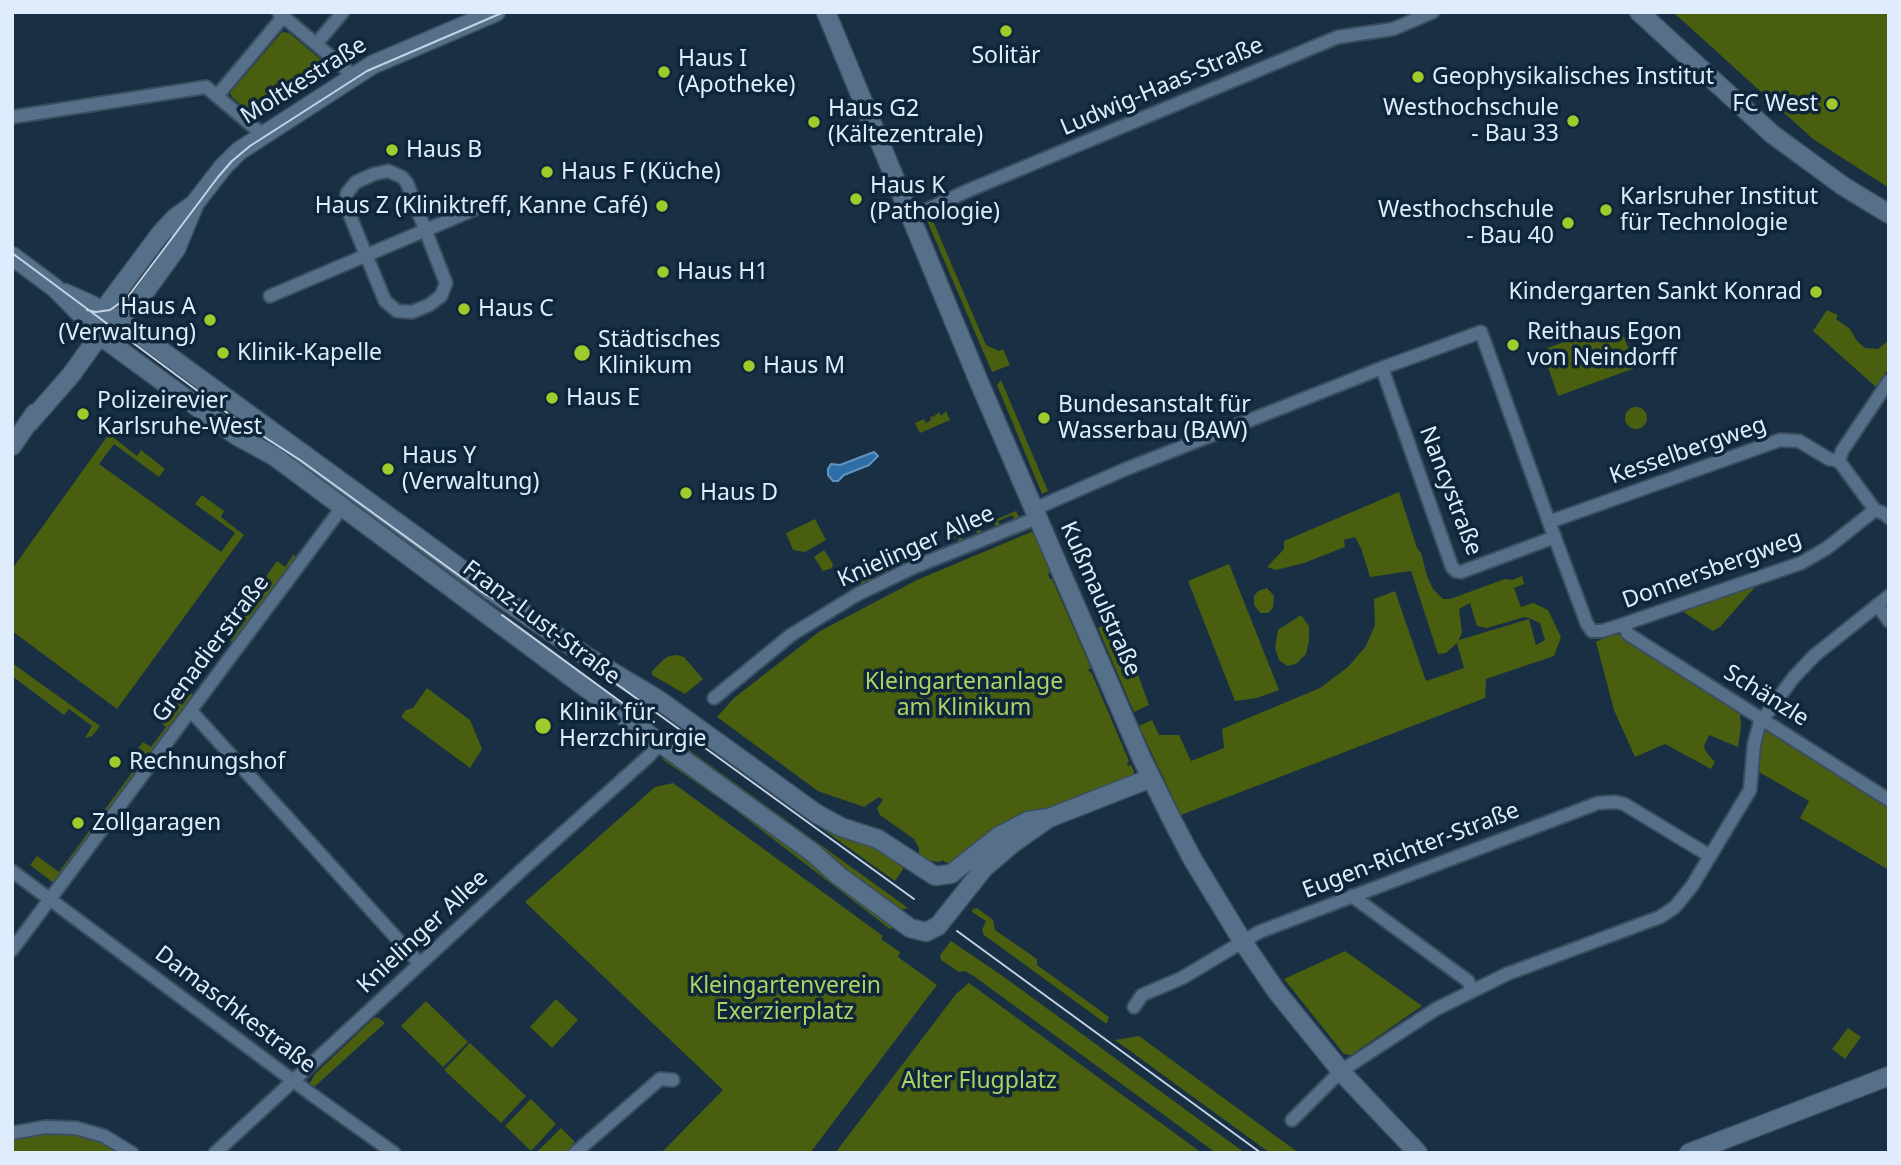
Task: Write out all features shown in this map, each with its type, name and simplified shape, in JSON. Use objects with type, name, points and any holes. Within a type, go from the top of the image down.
[{"type":"street","points":[[316,44],[343,12]]},
{"type":"street","name":"Moltkestraße","points":[[12,446],[62,367],[110,316],[161,233],[195,203],[230,159],[262,134],[372,65],[496,12]]},
{"type":"street","name":"Kußmaulstraße","points":[[826,12],[1035,513],[1151,778],[1193,860],[1243,942],[1288,1006],[1341,1071],[1418,1153]]},
{"type":"street","name":"Ludwig-Haas-Straße","points":[[911,216],[1338,37],[1393,29],[1433,12]]},
{"type":"street","points":[[1639,12],[1772,134],[1843,186],[1889,214]]},
{"type":"street","points":[[217,96],[280,15],[354,75]]},
{"type":"street","points":[[12,117],[226,85]]},
{"type":"street","points":[[206,87],[262,134]]},
{"type":"street","points":[[388,171],[402,177],[426,230],[446,283],[441,296],[424,307],[406,312],[391,307],[385,301],[366,256],[348,214],[345,200],[351,187],[361,179],[388,171]]},
{"type":"street","points":[[270,296],[473,210]]},
{"type":"street","points":[[12,256],[55,288]]},
{"type":"street","name":"Franz-Lust-Straße","points":[[55,288],[110,316],[490,590],[589,658],[659,700],[817,814],[841,827],[878,839],[935,876],[943,877],[955,872],[999,836],[1028,821],[1049,818],[1151,778]]},
{"type":"street","name":"Franz-Lust-Straße","points":[[55,288],[96,331],[237,436],[274,456],[343,506],[660,743],[812,852],[839,876],[910,928],[930,931],[942,922],[984,869],[1012,844],[1049,818]]},
{"type":"street","points":[[1035,513],[1126,469],[1382,368],[1482,332],[1555,537]]},
{"type":"street","name":"Nancystraße","points":[[1382,368],[1452,567],[1456,571],[1461,572],[1555,537]]},
{"type":"street","points":[[1889,381],[1842,452],[1839,461],[1875,510],[1889,518]]},
{"type":"street","name":"Kesselbergweg","points":[[1549,522],[1780,440],[1798,440],[1829,459],[1839,461]]},
{"type":"street","name":"Grenadierstraße","points":[[12,950],[343,506]]},
{"type":"street","name":"Donnersbergweg","points":[[1555,537],[1587,624],[1592,631],[1602,631],[1801,563],[1827,548],[1875,510]]},
{"type":"street","name":"Knielinger Allee","points":[[714,698],[791,635],[858,594],[1035,513]]},
{"type":"street","points":[[1292,1120],[1341,1071],[1413,1022],[1472,990],[1667,913],[1686,896],[1750,790],[1754,744],[1762,718],[1815,655],[1889,596]]},
{"type":"street","points":[[1877,605],[1889,621]]},
{"type":"street","name":"Schänzle","points":[[1624,624],[1628,634],[1889,800]]},
{"type":"street","points":[[191,711],[420,964]]},
{"type":"street","name":"Knielinger Allee","points":[[215,1153],[660,743]]},
{"type":"street","name":"Eugen-Richter-Straße","points":[[1134,1007],[1142,995],[1182,978],[1274,925],[1602,802],[1629,806],[1710,856]]},
{"type":"street","name":"Damaschkestraße","points":[[12,871],[394,1153]]},
{"type":"street","points":[[943,877],[948,892],[949,912]]},
{"type":"street","points":[[1352,896],[1468,981],[1472,990]]},
{"type":"street","points":[[1689,1153],[1889,1076]]},
{"type":"street","points":[[575,1153],[660,1079],[673,1080]]},
{"type":"street","points":[[12,1133],[45,1127],[76,1128],[104,1136],[132,1153]]},
{"type":"green space","name":"FC West","points":[[1673,12],[1889,12],[1889,188],[1813,139]]},
{"type":"green space","points":[[282,32],[289,33],[325,63],[327,70],[253,115],[230,93]]},
{"type":"green space","points":[[930,214],[986,345],[999,351],[1003,349],[1010,365],[992,372],[925,216]]},
{"type":"green space","points":[[1827,310],[1838,315],[1836,319],[1850,329],[1865,348],[1878,349],[1889,340],[1889,368],[1876,387],[1813,331]]},
{"type":"green space","points":[[1619,322],[1635,368],[1558,396],[1542,350]]},
{"type":"green space","points":[[1001,380],[1048,491],[1042,494],[997,385]]},
{"type":"green space","points":[[1636,407],[1644,410],[1647,418],[1644,426],[1636,429],[1628,426],[1625,418],[1628,410]]},
{"type":"green space","points":[[946,411],[950,420],[920,433],[915,423],[924,419],[926,423],[931,420],[930,416],[933,417],[939,412],[941,416]]},
{"type":"green space","points":[[109,434],[137,456],[141,450],[165,469],[159,477],[114,444],[99,464],[221,552],[235,533],[195,504],[202,495],[224,511],[221,517],[244,535],[117,709],[12,631],[12,569]]},
{"type":"green space","points":[[1399,492],[1433,589],[1443,599],[1450,599],[1505,579],[1512,580],[1522,576],[1524,584],[1514,588],[1521,607],[1533,603],[1548,610],[1561,637],[1554,656],[1486,679],[1485,698],[1181,815],[1139,726],[1152,720],[1159,735],[1179,735],[1191,761],[1224,748],[1222,729],[1320,688],[1348,667],[1366,646],[1375,625],[1374,599],[1395,591],[1426,681],[1464,668],[1457,643],[1446,653],[1438,654],[1411,571],[1370,577],[1355,537],[1344,540],[1345,547],[1304,563],[1276,570],[1267,567],[1284,549],[1284,541]],"holes":[[[1470,603],[1477,626],[1487,628],[1524,617],[1529,618],[1540,623],[1545,640],[1536,645],[1529,619],[1459,640],[1462,632],[1459,609]]]},
{"type":"green space","points":[[1016,511],[1020,519],[1016,521],[1012,515],[998,521],[1001,527],[997,529],[994,522],[980,528],[982,535],[978,536],[976,530],[961,535],[963,542],[960,543],[957,537],[945,541]]},
{"type":"green space","points":[[815,519],[826,540],[805,552],[793,550],[786,533]]},
{"type":"green space","name":"Kleingartenanlage am Klinikum","points":[[1034,533],[1050,572],[1050,579],[1091,668],[1088,670],[1129,761],[1128,766],[1131,765],[1134,771],[1133,777],[983,838],[949,864],[942,860],[930,861],[919,855],[914,839],[880,815],[877,808],[883,800],[879,797],[864,807],[818,791],[717,717],[734,698],[820,631],[917,580]]},
{"type":"green space","points":[[824,550],[833,564],[832,568],[823,571],[814,557]]},
{"type":"green space","points":[[294,554],[296,561],[236,641],[230,641],[239,628],[232,623],[246,602],[254,607],[269,587],[262,582],[277,561],[285,567]]},
{"type":"green space","points":[[904,556],[907,564],[904,566],[901,559],[887,566],[889,572],[886,574],[882,568],[868,575],[871,581],[863,584],[854,580]]},
{"type":"green space","points":[[1229,564],[1279,690],[1257,698],[1235,701],[1188,581]]},
{"type":"green space","points":[[1753,583],[1755,587],[1720,627],[1713,631],[1680,610]]},
{"type":"green space","points":[[1267,588],[1274,596],[1273,608],[1268,613],[1260,613],[1254,605],[1254,596],[1258,591]]},
{"type":"green space","points":[[1301,615],[1309,626],[1306,654],[1296,664],[1287,666],[1279,660],[1275,648],[1278,630]]},
{"type":"green space","points":[[1117,618],[1149,705],[1134,712],[1098,628]]},
{"type":"green space","points":[[1622,634],[1740,712],[1738,747],[1709,735],[1704,746],[1715,762],[1711,769],[1665,744],[1635,757],[1614,710],[1596,642],[1608,636]]},
{"type":"green space","points":[[677,655],[684,657],[703,679],[685,694],[652,675],[652,671],[663,660]]},
{"type":"green space","points":[[12,663],[100,726],[92,736],[85,738],[92,726],[69,709],[64,715],[12,676]]},
{"type":"green space","points":[[427,688],[470,720],[482,749],[470,768],[401,717],[406,710],[413,708]]},
{"type":"green space","points":[[191,693],[195,697],[55,884],[30,865],[37,856],[59,872],[136,767],[129,761],[143,742],[151,747],[166,727],[159,721],[174,700],[182,705]]},
{"type":"green space","points":[[644,720],[908,908],[899,910],[642,723]]},
{"type":"green space","points":[[1767,729],[1889,808],[1889,870],[1800,818],[1809,801],[1759,772],[1759,750],[1763,731]]},
{"type":"green space","points":[[662,759],[667,759],[806,860],[810,859],[896,927],[890,929],[730,806]]},
{"type":"green space","points":[[730,760],[903,859],[903,869],[895,881],[729,762]]},
{"type":"green space","name":"Kleingartenverein Exerzierplatz","points":[[673,783],[883,936],[881,939],[900,952],[898,957],[937,985],[810,1153],[661,1153],[723,1090],[525,902],[655,787]]},
{"type":"green space","points":[[977,908],[993,920],[995,930],[1037,959],[1037,965],[1109,1017],[1107,1023],[984,935],[982,930],[986,921],[972,912]]},
{"type":"green space","points":[[951,941],[1245,1153],[1216,1153],[975,977],[965,971],[959,972],[941,960],[940,955]]},
{"type":"green space","points":[[1345,951],[1422,1006],[1351,1055],[1344,1054],[1284,979]]},
{"type":"green space","name":"Alter Flugplatz","points":[[969,983],[1202,1153],[835,1153],[956,994]]},
{"type":"green space","points":[[556,999],[578,1020],[552,1048],[530,1027]]},
{"type":"green space","points":[[426,1001],[468,1042],[443,1067],[401,1026]]},
{"type":"green space","points":[[374,1018],[385,1023],[312,1089],[310,1083],[315,1074]]},
{"type":"green space","points":[[1848,1028],[1861,1037],[1845,1059],[1832,1049]]},
{"type":"green space","points":[[1139,1036],[1299,1153],[1270,1153],[1115,1040]]},
{"type":"green space","points":[[470,1043],[526,1096],[501,1123],[444,1070]]},
{"type":"green space","points":[[531,1099],[556,1124],[531,1151],[505,1126]]},
{"type":"green space","points":[[561,1128],[575,1142],[567,1153],[536,1153]]},
{"type":"green space","points":[[46,1134],[77,1134],[119,1153],[12,1153],[12,1140]]},
{"type":"water","points":[[874,452],[878,456],[869,465],[844,475],[838,481],[833,481],[828,475],[831,464],[840,465]]},
{"type":"tram line","points":[[87,310],[110,310],[127,298],[218,177],[250,146],[367,71],[504,12]]},
{"type":"tram line","points":[[12,253],[230,415],[300,460],[482,592],[528,620],[914,899]]},
{"type":"tram line","points":[[502,615],[632,710],[654,722]]},
{"type":"tram line","points":[[957,931],[1261,1153]]},
{"type":"place","name":"Solitär","points":[[1006,31]]},
{"type":"place","name":"Haus I (Apotheke)","points":[[664,72]]},
{"type":"place","name":"Geophysikalisches Institut","points":[[1418,77]]},
{"type":"place","name":"FC West","points":[[1832,104]]},
{"type":"place","name":"Westhochschule - Bau 33","points":[[1573,121]]},
{"type":"place","name":"Haus G2 (Kältezentrale)","points":[[814,122]]},
{"type":"place","name":"Haus B","points":[[392,150]]},
{"type":"place","name":"Haus F (Küche)","points":[[547,172]]},
{"type":"place","name":"Haus K (Pathologie)","points":[[856,199]]},
{"type":"place","name":"Haus Z (Kliniktreff, Kanne Café)","points":[[662,206]]},
{"type":"place","name":"Karlsruher Institut für Technologie","points":[[1606,210]]},
{"type":"place","name":"Westhochschule - Bau 40","points":[[1568,223]]},
{"type":"place","name":"Haus H1","points":[[663,272]]},
{"type":"place","name":"Kindergarten Sankt Konrad","points":[[1816,292]]},
{"type":"place","name":"Haus C","points":[[464,309]]},
{"type":"place","name":"Haus A (Verwaltung)","points":[[210,320]]},
{"type":"place","name":"Reithaus Egon von Neindorff","points":[[1513,345]]},
{"type":"place","name":"Klinik-Kapelle","points":[[223,353]]},
{"type":"place","name":"Städtisches Klinikum","points":[[582,353]]},
{"type":"place","name":"Haus M","points":[[749,366]]},
{"type":"place","name":"Haus E","points":[[552,398]]},
{"type":"place","name":"Polizeirevier Karlsruhe-West","points":[[83,414]]},
{"type":"place","name":"Bundesanstalt für Wasserbau (BAW)","points":[[1044,418]]},
{"type":"place","name":"Haus Y (Verwaltung)","points":[[388,469]]},
{"type":"place","name":"Haus D","points":[[686,493]]},
{"type":"place","name":"Klinik für Herzchirurgie","points":[[543,726]]},
{"type":"place","name":"Rechnungshof","points":[[115,762]]},
{"type":"place","name":"Zollgaragen","points":[[78,823]]}]
